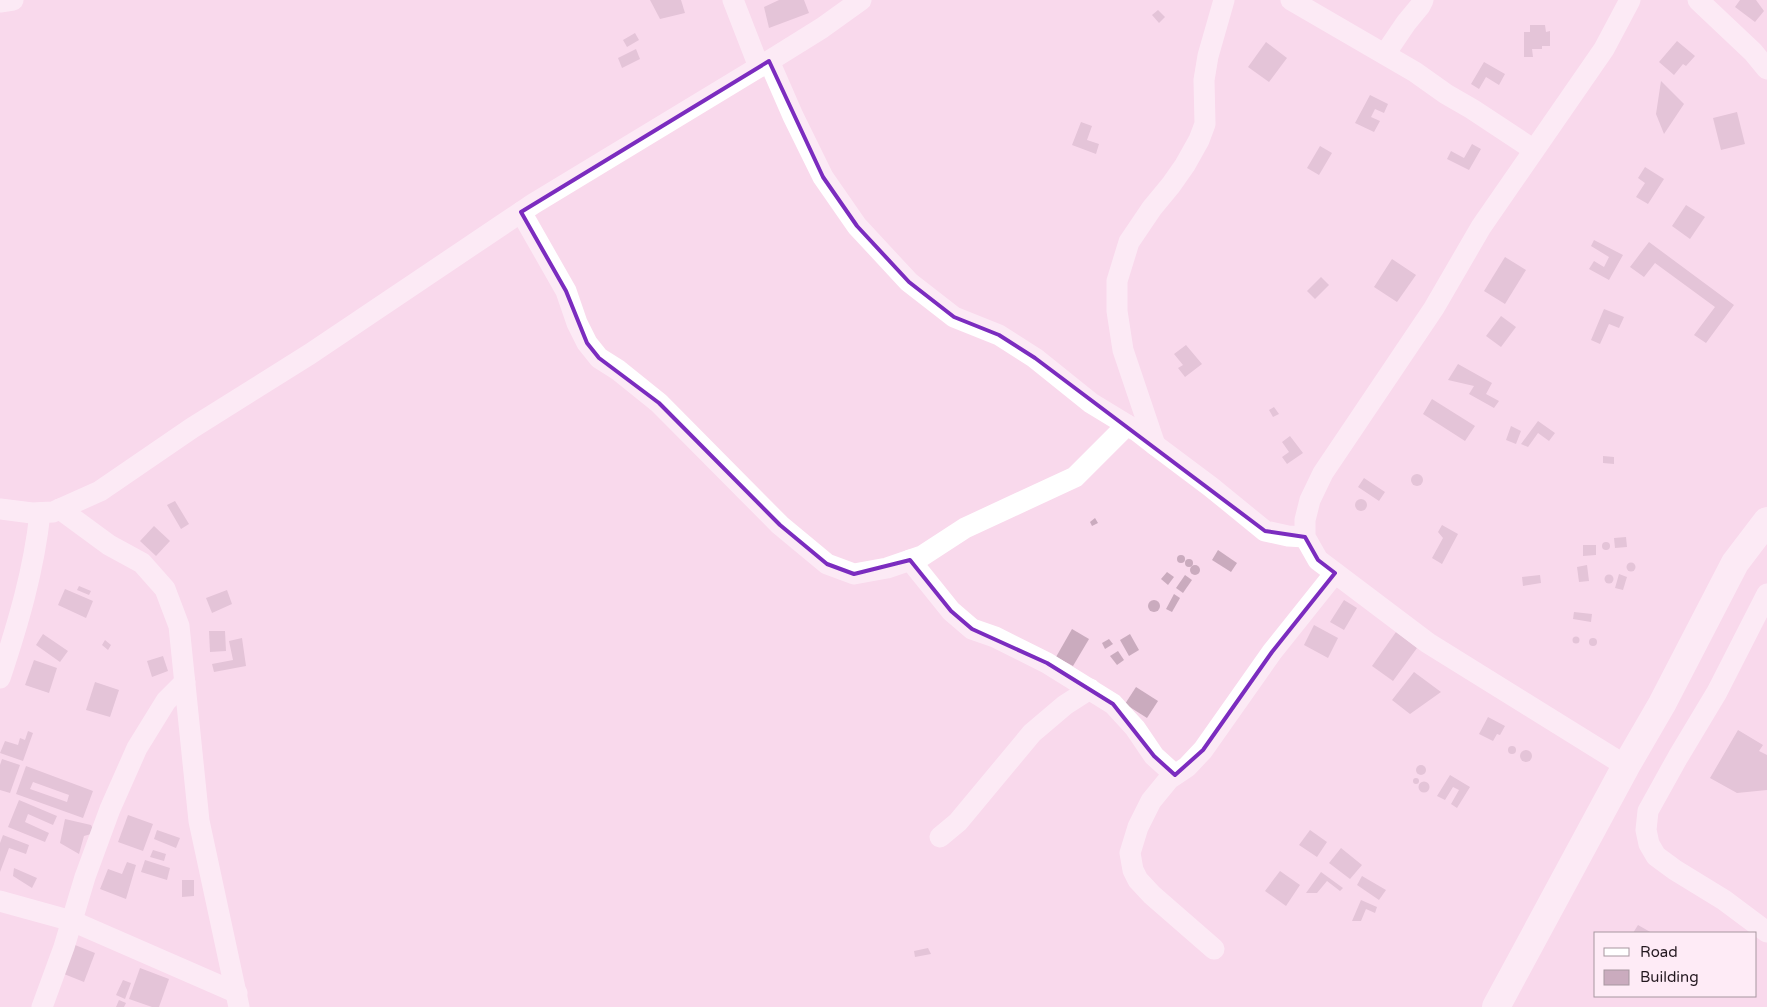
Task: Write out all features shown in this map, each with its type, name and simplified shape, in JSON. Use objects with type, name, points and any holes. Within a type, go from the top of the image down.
[{"type":"highway","points":[[1496,1007],[1626,766],[1662,704],[1735,563],[1767,521]]},
{"type":"street","points":[[0,2],[13,0]]},
{"type":"street","points":[[733,0],[823,177],[857,226],[910,282],[954,317],[999,335],[1035,358],[1091,403],[1156,445],[1265,531],[1288,536],[1305,537]]},
{"type":"street","points":[[0,509],[32,513],[50,511],[100,491],[179,437],[310,354],[520,212],[822,28],[861,0]]},
{"type":"street","points":[[1156,445],[1122,350],[1117,312],[1117,281],[1129,242],[1185,165],[1199,140],[1205,124],[1204,80],[1208,56],[1224,0]]},
{"type":"street","points":[[1291,0],[1415,72],[1534,150]]},
{"type":"street","points":[[1384,54],[1423,0]]},
{"type":"street","points":[[1626,766],[1428,643],[1318,560],[1305,537],[1305,520],[1310,500],[1323,473],[1434,308],[1482,227],[1604,49],[1630,0]]},
{"type":"street","points":[[1698,0],[1767,69]]},
{"type":"street","points":[[520,212],[566,291],[577,323],[599,358],[618,370],[659,404],[780,525],[827,564],[854,574],[886,568],[922,556],[965,528],[1074,478],[1127,425]]},
{"type":"street","points":[[0,678],[29,582],[37,542],[50,511]]},
{"type":"street","points":[[50,511],[142,563],[166,589],[178,626],[199,821],[238,1000]]},
{"type":"street","points":[[1735,563],[1767,542]]},
{"type":"street","points":[[910,560],[951,611],[972,629],[994,637],[1047,663],[1113,704],[1135,728],[1154,756],[1175,775]]},
{"type":"street","points":[[1214,949],[1152,895],[1138,880],[1131,862],[1130,853],[1138,827],[1151,802],[1168,779],[1188,767],[1203,750],[1272,652],[1335,573]]},
{"type":"street","points":[[1767,594],[1717,692],[1648,811],[1646,830],[1649,844],[1656,856],[1724,900],[1767,932]]},
{"type":"street","points":[[42,1007],[85,877],[110,809],[137,748],[166,701],[185,682]]},
{"type":"street","points":[[940,837],[958,822],[1032,733],[1065,705],[1090,689]]},
{"type":"street","points":[[0,901],[72,921],[238,1000]]},
{"type":"highlighted area","points":[[769,61],[823,177],[857,226],[909,282],[954,317],[999,335],[1035,358],[1265,531],[1305,537],[1318,560],[1335,573],[1272,652],[1203,750],[1175,775],[1154,756],[1113,704],[1047,663],[972,629],[951,611],[910,560],[854,574],[827,564],[780,525],[659,403],[599,358],[587,343],[566,291],[521,212]]},
{"type":"building","points":[[650,0],[681,0],[685,13],[660,19]]},
{"type":"building","points":[[779,0],[804,0],[809,13],[769,28],[764,7]]},
{"type":"building","points":[[1740,0],[1756,0],[1764,11],[1755,22],[1735,7]]},
{"type":"building","points":[[1158,10],[1165,17],[1159,23],[1152,15]]},
{"type":"building","points":[[1530,25],[1545,25],[1546,32],[1550,31],[1550,46],[1542,46],[1542,49],[1532,49],[1533,57],[1524,57],[1524,32],[1530,32]]},
{"type":"building","points":[[635,33],[639,40],[627,47],[623,40]]},
{"type":"building","points":[[1677,41],[1695,56],[1686,66],[1683,64],[1674,75],[1659,62]]},
{"type":"building","points":[[1266,42],[1287,58],[1269,82],[1248,67]]},
{"type":"building","points":[[636,49],[640,59],[622,68],[618,58]]},
{"type":"building","points":[[1484,62],[1505,74],[1499,85],[1486,77],[1479,89],[1471,84]]},
{"type":"building","points":[[1661,81],[1684,104],[1664,134],[1656,114]]},
{"type":"building","points":[[1370,95],[1388,104],[1384,113],[1375,109],[1371,117],[1380,121],[1374,132],[1355,123]]},
{"type":"building","points":[[1737,112],[1745,144],[1721,150],[1713,118]]},
{"type":"building","points":[[1081,122],[1092,126],[1087,140],[1099,144],[1096,154],[1072,145]]},
{"type":"building","points":[[1472,144],[1481,149],[1469,170],[1447,159],[1451,151],[1464,158]]},
{"type":"building","points":[[1320,146],[1332,153],[1319,175],[1307,168]]},
{"type":"building","points":[[1645,167],[1664,179],[1648,204],[1636,197],[1645,183],[1638,178]]},
{"type":"building","points":[[1686,205],[1705,217],[1690,239],[1672,226]]},
{"type":"building","points":[[1594,240],[1623,255],[1609,280],[1589,269],[1594,261],[1604,267],[1609,257],[1591,246]]},
{"type":"building","points":[[1649,242],[1734,305],[1706,343],[1694,335],[1715,307],[1655,263],[1644,277],[1630,267]]},
{"type":"building","points":[[1505,257],[1526,270],[1505,304],[1484,291]]},
{"type":"building","points":[[1392,259],[1416,275],[1397,302],[1374,287]]},
{"type":"building","points":[[1321,277],[1329,285],[1315,299],[1307,291]]},
{"type":"building","points":[[1604,309],[1624,317],[1619,328],[1609,324],[1600,344],[1591,340]]},
{"type":"building","points":[[1501,316],[1516,327],[1501,347],[1486,336]]},
{"type":"building","points":[[1186,345],[1202,364],[1185,377],[1178,368],[1183,365],[1174,354]]},
{"type":"building","points":[[1458,364],[1492,383],[1486,394],[1499,401],[1494,408],[1469,394],[1474,386],[1448,380]]},
{"type":"building","points":[[1432,399],[1475,426],[1465,441],[1423,414]]},
{"type":"building","points":[[1274,407],[1279,414],[1273,417],[1269,410]]},
{"type":"building","points":[[1538,421],[1555,433],[1549,441],[1538,433],[1528,447],[1521,444]]},
{"type":"building","points":[[1511,426],[1521,431],[1516,444],[1506,440]]},
{"type":"building","points":[[1290,436],[1303,453],[1287,464],[1282,457],[1289,452],[1282,442]]},
{"type":"building","points":[[1603,456],[1614,457],[1614,464],[1603,463]]},
{"type":"building","points":[[1417,474],[1423,480],[1417,486],[1411,480]]},
{"type":"building","points":[[1364,478],[1385,492],[1379,501],[1358,487]]},
{"type":"building","points":[[1361,499],[1367,505],[1361,511],[1355,505]]},
{"type":"building","points":[[175,501],[189,524],[181,529],[167,505]]},
{"type":"building","points":[[1095,518],[1098,523],[1092,526],[1090,522]]},
{"type":"building","points":[[1442,525],[1458,534],[1442,564],[1432,558],[1443,538],[1438,532]]},
{"type":"building","points":[[154,526],[170,541],[156,556],[140,541]]},
{"type":"building","points":[[1626,537],[1627,547],[1615,548],[1614,538]]},
{"type":"building","points":[[1606,542],[1610,546],[1606,550],[1602,546]]},
{"type":"building","points":[[1583,545],[1596,545],[1596,555],[1583,556]]},
{"type":"building","points":[[1218,550],[1237,563],[1231,572],[1212,560]]},
{"type":"building","points":[[1181,555],[1185,559],[1181,563],[1177,559]]},
{"type":"building","points":[[1189,559],[1193,563],[1189,567],[1185,563]]},
{"type":"building","points":[[1631,562],[1636,567],[1631,572],[1626,567]]},
{"type":"building","points":[[1195,565],[1200,570],[1195,575],[1190,570]]},
{"type":"building","points":[[1587,565],[1589,581],[1579,582],[1577,567]]},
{"type":"building","points":[[1167,572],[1174,577],[1168,585],[1161,579]]},
{"type":"building","points":[[1619,574],[1627,577],[1623,590],[1615,588]]},
{"type":"building","points":[[1185,575],[1192,580],[1183,593],[1176,588]]},
{"type":"building","points":[[1540,575],[1541,583],[1523,586],[1522,577]]},
{"type":"building","points":[[1609,575],[1613,579],[1609,583],[1605,579]]},
{"type":"building","points":[[79,586],[91,591],[89,595],[77,590]]},
{"type":"building","points":[[65,589],[93,601],[86,618],[58,605]]},
{"type":"building","points":[[227,590],[232,604],[212,613],[206,598]]},
{"type":"building","points":[[1174,594],[1180,598],[1172,612],[1166,609]]},
{"type":"building","points":[[1154,600],[1160,606],[1154,612],[1148,606]]},
{"type":"building","points":[[1344,600],[1357,608],[1344,630],[1330,622]]},
{"type":"building","points":[[1574,612],[1592,614],[1591,622],[1573,619]]},
{"type":"building","points":[[1314,625],[1338,638],[1328,658],[1304,645]]},
{"type":"building","points":[[1072,629],[1089,639],[1073,666],[1056,657]]},
{"type":"building","points":[[209,631],[225,631],[226,651],[210,652]]},
{"type":"building","points":[[1396,632],[1417,648],[1393,681],[1372,666]]},
{"type":"building","points":[[43,634],[68,651],[60,662],[36,645]]},
{"type":"building","points":[[1130,634],[1139,650],[1129,656],[1120,640]]},
{"type":"building","points":[[1576,637],[1579,640],[1576,643],[1573,640]]},
{"type":"building","points":[[242,638],[246,666],[214,672],[212,664],[233,660],[229,641]]},
{"type":"building","points":[[1593,638],[1597,642],[1593,646],[1589,642]]},
{"type":"building","points":[[1109,639],[1113,644],[1105,649],[1102,643]]},
{"type":"building","points":[[105,640],[111,645],[108,650],[102,645]]},
{"type":"building","points":[[1118,651],[1124,660],[1117,665],[1110,656]]},
{"type":"building","points":[[163,656],[168,671],[152,677],[147,661]]},
{"type":"building","points":[[34,660],[57,668],[49,693],[25,685]]},
{"type":"building","points":[[1414,672],[1441,692],[1410,714],[1392,700]]},
{"type":"building","points":[[95,682],[119,690],[110,717],[86,710]]},
{"type":"building","points":[[1136,687],[1158,701],[1147,718],[1125,704]]},
{"type":"building","points":[[1488,717],[1505,726],[1500,735],[1497,734],[1493,741],[1479,734]]},
{"type":"building","points":[[1738,730],[1763,745],[1759,751],[1767,755],[1767,790],[1737,793],[1710,778]]},
{"type":"building","points":[[28,731],[33,733],[23,761],[0,753],[5,741],[18,745],[20,738],[25,740]]},
{"type":"building","points":[[1512,746],[1516,750],[1512,754],[1508,750]]},
{"type":"building","points":[[1524,750],[1528,750],[1532,756],[1528,762],[1524,762],[1520,758],[1520,754]]},
{"type":"building","points":[[2,759],[20,765],[10,793],[0,790],[0,765]]},
{"type":"building","points":[[1419,765],[1423,765],[1426,770],[1425,774],[1419,775],[1416,772],[1416,768]]},
{"type":"building","points":[[26,766],[93,791],[83,818],[16,794]],"holes":[[[33,782],[69,795],[67,802],[30,789]]]},
{"type":"building","points":[[1450,775],[1470,787],[1457,808],[1451,804],[1459,790],[1453,787],[1445,800],[1437,796]]},
{"type":"building","points":[[1416,778],[1419,781],[1416,784],[1413,781]]},
{"type":"building","points":[[1422,782],[1426,782],[1429,787],[1428,791],[1422,792],[1419,789],[1419,785]]},
{"type":"building","points":[[19,800],[57,816],[53,825],[28,814],[25,822],[49,833],[45,842],[8,827]]},
{"type":"building","points":[[128,815],[153,824],[143,851],[118,842]]},
{"type":"building","points":[[65,819],[91,825],[95,833],[84,836],[79,854],[60,843]]},
{"type":"building","points":[[157,830],[180,838],[176,848],[154,839]]},
{"type":"building","points":[[1310,830],[1327,842],[1317,857],[1299,845]]},
{"type":"building","points":[[3,835],[29,845],[26,854],[9,848],[0,872],[0,843]]},
{"type":"building","points":[[1341,848],[1362,865],[1350,879],[1329,863]]},
{"type":"building","points":[[153,850],[166,854],[164,861],[150,857]]},
{"type":"building","points":[[145,860],[170,868],[167,880],[141,872]]},
{"type":"building","points":[[127,862],[136,865],[126,899],[100,889],[108,869],[122,874]]},
{"type":"building","points":[[14,868],[37,878],[32,888],[13,876]]},
{"type":"building","points":[[1280,871],[1300,885],[1286,906],[1265,891]]},
{"type":"building","points":[[1321,872],[1343,888],[1340,891],[1327,881],[1317,893],[1306,893]]},
{"type":"building","points":[[1362,876],[1386,890],[1379,900],[1357,885]]},
{"type":"building","points":[[182,880],[194,880],[194,896],[182,897]]},
{"type":"building","points":[[1361,900],[1377,907],[1375,913],[1366,909],[1361,921],[1352,921]]},
{"type":"building","points":[[1638,925],[1650,932],[1634,932]]},
{"type":"building","points":[[75,945],[95,953],[84,982],[64,974]]},
{"type":"building","points":[[928,948],[931,954],[915,957],[914,951]]},
{"type":"building","points":[[140,968],[169,979],[159,1007],[152,1007],[129,999]]},
{"type":"building","points":[[123,980],[131,983],[125,999],[116,995]]},
{"type":"building","points":[[119,1000],[126,1003],[124,1007],[116,1007]]}]
